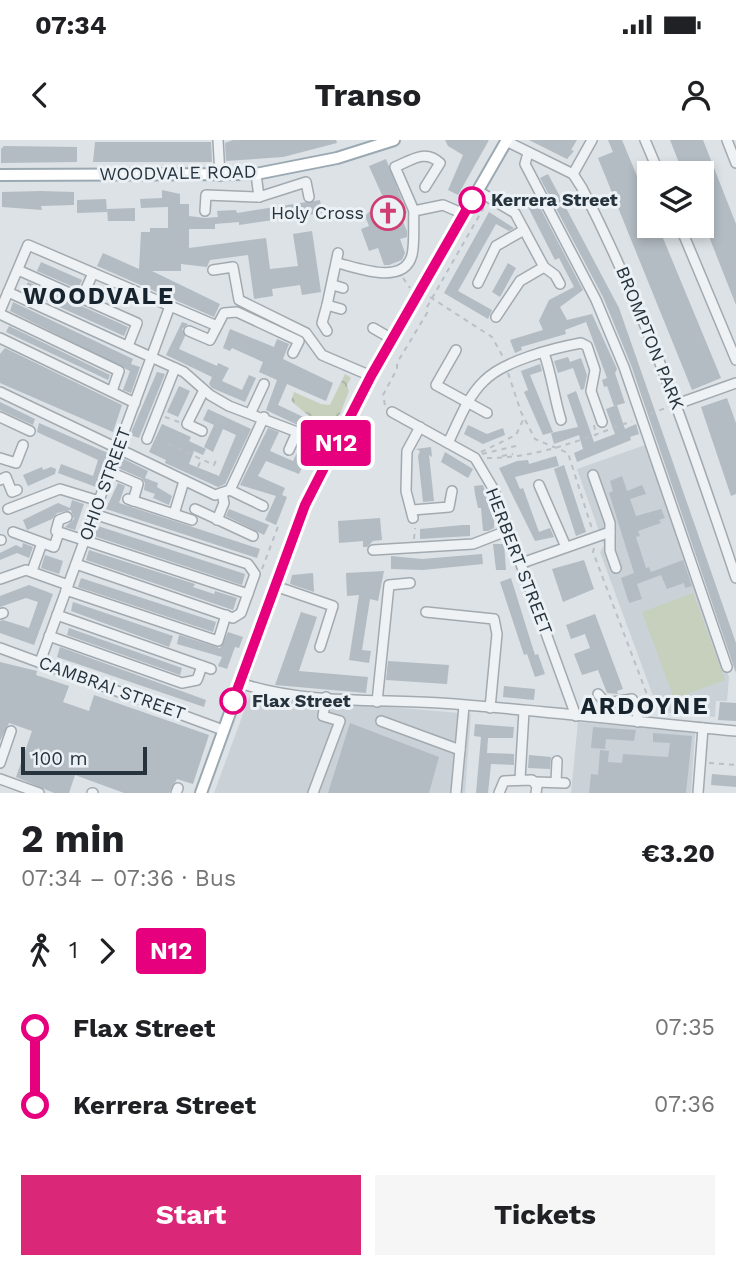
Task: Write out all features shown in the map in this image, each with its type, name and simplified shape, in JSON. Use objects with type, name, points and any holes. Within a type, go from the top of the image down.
[{"type":"main road","name":"WOODVALE ROAD","points":[[0,175],[256,174],[308,165],[375,143],[394,140]]},
{"type":"main road","points":[[201,793],[305,505],[392,340],[415,290],[480,192],[506,141]]},
{"type":"street","points":[[218,140],[220,176]]},
{"type":"street","points":[[506,141],[573,174],[592,140]]},
{"type":"street","points":[[645,140],[654,161]]},
{"type":"street","points":[[727,140],[736,163]]},
{"type":"street","points":[[528,153],[525,164],[596,300],[641,417],[727,667]]},
{"type":"street","points":[[338,263],[378,273],[404,268],[412,257],[414,211],[396,167],[425,154],[432,156],[440,163],[425,187]]},
{"type":"street","points":[[256,174],[259,197]]},
{"type":"street","name":"BROMPTON PARK","points":[[573,174],[629,281],[677,404],[736,578]]},
{"type":"street","points":[[205,211],[206,195],[259,197],[306,182],[309,197]]},
{"type":"street","points":[[480,192],[515,213],[546,268],[560,284]]},
{"type":"street","points":[[414,211],[443,205],[464,214]]},
{"type":"street","points":[[478,283],[503,240],[524,229]]},
{"type":"street","points":[[685,238],[736,360]]},
{"type":"street","points":[[113,391],[119,371],[0,312],[28,245],[217,326]]},
{"type":"street","points":[[327,331],[322,323],[338,263],[338,253]]},
{"type":"street","points":[[213,270],[233,267],[239,300],[306,333],[322,355],[371,376]]},
{"type":"street","points":[[491,302],[499,313],[520,281],[546,268]]},
{"type":"street","points":[[18,270],[137,323],[128,346]]},
{"type":"street","points":[[82,298],[93,273]]},
{"type":"street","points":[[1,278],[10,288],[189,375],[204,390],[229,406],[251,412],[297,432],[289,450]]},
{"type":"street","points":[[332,285],[343,288]]},
{"type":"street","points":[[327,305],[341,309]]},
{"type":"street","name":"OHIO STREET","points":[[40,662],[170,306]]},
{"type":"street","points":[[189,331],[210,340],[224,313],[237,312],[299,341],[293,353]]},
{"type":"street","points":[[373,328],[392,340]]},
{"type":"street","points":[[0,338],[135,403]]},
{"type":"street","points":[[448,443],[468,403],[486,378],[506,367],[581,343],[587,346],[595,370],[591,391],[601,422]]},
{"type":"street","points":[[456,350],[436,385],[486,413]]},
{"type":"street","points":[[544,353],[555,385],[554,396],[561,420]]},
{"type":"street","points":[[147,439],[175,368]]},
{"type":"street","points":[[677,404],[736,383]]},
{"type":"street","points":[[251,412],[264,384]]},
{"type":"street","points":[[202,431],[187,424],[204,390]]},
{"type":"street","points":[[1,394],[119,447],[215,495],[226,492],[263,506]]},
{"type":"street","points":[[392,412],[475,458]]},
{"type":"street","points":[[0,417],[30,431]]},
{"type":"street","points":[[217,520],[226,492],[264,417]]},
{"type":"street","points":[[420,427],[407,451],[406,491],[413,514],[449,507],[452,491]]},
{"type":"street","points":[[0,458],[16,463],[23,445]]},
{"type":"street","name":"HERBERT STREET","points":[[475,458],[494,490],[576,716]]},
{"type":"street","points":[[110,472],[138,484],[130,500],[192,520]]},
{"type":"street","points":[[593,475],[610,532],[610,551],[616,568]]},
{"type":"street","points":[[0,480],[6,477],[12,492],[17,490],[22,503]]},
{"type":"street","points":[[174,514],[184,481]]},
{"type":"street","points":[[539,485],[549,514],[556,521],[566,547]]},
{"type":"street","points":[[8,509],[60,489],[99,501]]},
{"type":"street","points":[[195,509],[253,536]]},
{"type":"street","points":[[76,564],[228,616],[239,616],[248,594],[255,574],[248,564],[94,514]]},
{"type":"street","points":[[67,516],[59,520],[56,531],[248,594]]},
{"type":"street","points":[[373,550],[473,544],[509,530]]},
{"type":"street","points":[[13,532],[54,547],[60,532]]},
{"type":"street","points":[[522,563],[591,536],[610,532]]},
{"type":"street","points":[[32,571],[42,543]]},
{"type":"street","points":[[0,579],[19,571],[32,571],[67,587],[218,641],[228,616]]},
{"type":"street","points":[[377,702],[389,585],[410,583]]},
{"type":"street","points":[[275,586],[333,606],[320,648]]},
{"type":"street","points":[[426,612],[494,619],[496,634],[490,708]]},
{"type":"street","points":[[49,636],[182,683],[197,680],[206,668],[57,615]]},
{"type":"street","name":"CAMBRAI STREET","points":[[0,648],[223,730]]},
{"type":"street","points":[[240,683],[260,690],[377,702],[490,708],[736,731]]},
{"type":"street","points":[[598,694],[606,703],[632,699],[637,707],[638,722]]},
{"type":"street","points":[[313,793],[340,721],[323,716],[326,697]]},
{"type":"street","points":[[456,793],[464,706]]},
{"type":"street","points":[[520,779],[524,711]]},
{"type":"street","points":[[381,721],[460,750]]},
{"type":"street","points":[[698,793],[703,728]]},
{"type":"street","points":[[0,763],[11,731]]},
{"type":"street","points":[[499,793],[504,781],[520,779],[560,782],[557,761]]},
{"type":"street","points":[[0,779],[39,793]]},
{"type":"street","points":[[535,782],[536,793]]},
{"type":"path","points":[[392,412],[384,404],[383,395],[432,298],[483,209],[480,192]]},
{"type":"path","points":[[398,271],[415,290],[459,313],[471,325],[496,341],[523,418],[536,439],[568,453],[593,552],[656,724]]},
{"type":"path","points":[[475,458],[546,452],[578,443],[677,404]]},
{"type":"path","points":[[475,458],[484,449],[516,435],[523,418]]},
{"type":"path","points":[[168,444],[214,465],[217,458]]},
{"type":"path","points":[[475,458],[520,444]]},
{"type":"path","points":[[198,467],[201,459]]},
{"type":"path","points":[[413,514],[417,525],[413,530],[414,548]]},
{"type":"path","points":[[700,762],[736,765]]},
{"type":"shaded area","points":[[648,444],[729,677],[727,701],[716,701],[715,717],[659,712],[600,552],[604,545],[577,469]]},
{"type":"shaded area","points":[[250,695],[471,714],[465,793],[214,793]]},
{"type":"shaded area","points":[[578,722],[695,732],[691,793],[571,793]]},
{"type":"green space","points":[[345,374],[351,378],[347,385],[349,391],[340,414],[327,431],[291,401],[294,392],[321,404],[330,405]]},
{"type":"green space","points":[[693,593],[725,680],[674,699],[642,612]]},
{"type":"building","points":[[233,140],[336,140],[337,143],[283,157],[226,161],[225,143]]},
{"type":"building","points":[[445,140],[489,140],[458,195],[448,190],[463,155],[448,146]]},
{"type":"building","points":[[529,140],[577,140],[571,150],[574,151],[567,159]]},
{"type":"building","points":[[608,140],[622,140],[637,176],[637,238],[663,238],[721,378],[692,390],[598,158],[613,152]]},
{"type":"building","points":[[670,140],[703,140],[711,161],[678,161]]},
{"type":"building","points":[[95,142],[211,142],[212,162],[93,162]]},
{"type":"building","points":[[4,146],[77,147],[77,162],[1,163],[1,149]]},
{"type":"building","name":"Holy Cross","points":[[386,159],[407,213],[400,215],[407,231],[407,237],[400,239],[405,253],[402,260],[389,265],[384,265],[378,248],[369,251],[361,229],[369,226],[365,216],[371,210],[376,208],[391,215],[369,166]]},
{"type":"building","points":[[714,168],[736,224],[736,305],[710,238],[714,238]]},
{"type":"building","points":[[548,174],[619,308],[736,643],[736,673],[631,365],[603,297],[540,178]]},
{"type":"building","points":[[162,190],[180,194],[180,204],[189,204],[189,216],[205,218],[218,217],[217,211],[236,210],[237,213],[320,200],[322,213],[239,225],[239,222],[215,224],[215,229],[189,229],[189,248],[266,238],[270,269],[298,266],[293,234],[312,231],[321,292],[302,295],[300,285],[272,289],[273,296],[254,299],[248,255],[210,260],[207,267],[181,264],[181,271],[152,271],[220,304],[214,317],[97,266],[103,253],[139,269],[141,232],[150,232],[150,228],[168,228],[168,207],[141,208],[140,199],[162,198]]},
{"type":"building","points":[[2,192],[74,192],[74,205],[41,206],[42,210],[2,207]]},
{"type":"building","points":[[534,196],[583,290],[560,307],[567,320],[592,314],[617,369],[615,373],[625,403],[614,406],[607,386],[604,387],[602,380],[607,378],[585,319],[586,322],[565,330],[566,334],[521,347],[522,350],[515,353],[510,340],[543,330],[539,321],[549,300],[574,287],[559,258],[555,260],[525,201]]},
{"type":"building","points":[[106,199],[107,212],[77,213],[77,200]]},
{"type":"building","points":[[135,208],[135,221],[108,221],[107,209]]},
{"type":"building","points":[[489,212],[514,228],[509,231],[496,224],[458,291],[492,310],[488,319],[444,293]]},
{"type":"building","points":[[41,262],[82,280],[78,289],[37,271]]},
{"type":"building","points":[[508,263],[516,268],[500,297],[492,292]]},
{"type":"building","points":[[28,282],[128,327],[124,336],[24,291]]},
{"type":"building","points":[[13,302],[133,359],[131,364],[140,367],[131,393],[123,390],[130,371],[10,311]]},
{"type":"building","points":[[182,322],[188,324],[182,329],[185,336],[179,349],[217,366],[218,363],[229,368],[222,381],[242,390],[249,375],[256,378],[245,402],[212,388],[209,384],[212,377],[166,355]]},
{"type":"building","points":[[9,326],[110,375],[108,380],[6,332]]},
{"type":"building","points":[[230,329],[274,347],[277,339],[289,344],[283,359],[333,383],[326,401],[287,384],[278,405],[314,422],[311,429],[319,432],[299,474],[266,461],[258,476],[285,488],[282,495],[287,497],[276,525],[265,520],[276,496],[240,485],[268,428],[279,432],[270,451],[293,461],[308,430],[266,410],[277,380],[259,372],[263,362],[232,348],[230,351],[223,348]]},
{"type":"building","points":[[5,348],[122,405],[113,432],[0,383],[0,354]]},
{"type":"building","points":[[568,357],[570,362],[581,358],[587,375],[584,389],[581,390],[573,368],[558,373],[554,361]]},
{"type":"building","points":[[540,364],[542,371],[530,375],[553,432],[543,435],[524,392],[528,390],[521,371]]},
{"type":"building","points":[[157,372],[165,374],[139,438],[130,435]]},
{"type":"building","points":[[179,386],[190,391],[178,417],[167,412]]},
{"type":"building","points":[[576,391],[594,442],[615,434],[606,409],[617,405],[625,429],[636,424],[639,434],[630,437],[631,440],[577,462],[574,453],[583,449],[579,435],[554,444],[551,433],[578,427],[567,395]]},
{"type":"building","points":[[727,398],[736,423],[736,494],[731,496],[701,407]]},
{"type":"building","points":[[0,402],[35,419],[33,425],[0,410]]},
{"type":"building","points":[[208,409],[251,429],[225,484],[218,487],[165,463],[166,460],[149,452],[162,424],[191,437],[189,441],[206,449],[203,455],[194,451],[189,464],[219,476],[236,435],[223,429],[213,452],[204,447],[214,425],[203,420]]},
{"type":"building","points":[[39,423],[108,453],[96,487],[58,473],[61,464],[93,476],[98,460],[37,432]]},
{"type":"building","points":[[468,425],[487,434],[503,428],[505,435],[483,444],[464,434]]},
{"type":"building","points":[[431,447],[432,457],[429,455],[434,501],[423,502],[418,456],[420,451],[416,449]]},
{"type":"building","points":[[445,452],[473,469],[468,478],[441,462]]},
{"type":"building","points":[[556,456],[559,466],[515,477],[520,489],[523,488],[539,532],[550,528],[554,537],[535,541],[499,468],[517,461],[528,460],[529,464]]},
{"type":"building","points":[[122,458],[148,471],[145,478],[158,483],[157,487],[172,496],[169,505],[153,498],[155,494],[144,490],[145,483],[141,478],[118,468]]},
{"type":"building","points":[[564,465],[586,532],[576,536],[554,469]]},
{"type":"building","points":[[42,467],[43,470],[51,467],[56,469],[55,474],[28,486],[23,475]]},
{"type":"building","points":[[622,476],[627,491],[642,485],[646,494],[630,499],[636,516],[661,509],[665,518],[659,520],[661,523],[638,531],[640,536],[636,537],[646,568],[649,567],[651,572],[683,560],[692,586],[685,588],[684,583],[667,589],[661,575],[637,584],[642,599],[629,603],[621,578],[634,573],[609,493],[613,491],[610,481]]},
{"type":"building","points":[[118,483],[125,486],[119,503],[260,549],[257,558],[106,509]]},
{"type":"building","points":[[483,485],[494,521],[494,528],[488,531],[483,531],[481,508],[478,508],[474,486]]},
{"type":"building","points":[[72,500],[84,504],[75,530],[65,527],[74,519],[71,510],[57,513],[52,519],[27,530],[23,520],[58,503],[70,508]]},
{"type":"building","points":[[229,509],[269,525],[264,535],[226,516]]},
{"type":"building","points":[[380,518],[382,540],[373,541],[367,547],[363,547],[363,541],[339,543],[338,521]]},
{"type":"building","points":[[470,525],[470,536],[420,539],[420,529]]},
{"type":"building","points":[[98,526],[245,574],[242,585],[94,536]]},
{"type":"building","points":[[23,543],[33,547],[29,558],[17,553],[0,560],[0,553],[16,545],[22,548]]},
{"type":"building","points":[[493,544],[504,544],[506,570],[496,570]]},
{"type":"building","points":[[89,550],[195,584],[193,587],[214,594],[215,591],[237,598],[233,610],[86,560]]},
{"type":"building","points":[[482,554],[483,564],[423,570],[391,569],[391,556],[422,559]]},
{"type":"building","points":[[45,555],[63,561],[59,574],[41,568]]},
{"type":"building","points":[[584,560],[594,589],[563,602],[552,569]]},
{"type":"building","points":[[384,571],[378,601],[370,599],[362,650],[371,651],[369,663],[349,660],[359,595],[347,596],[346,573]]},
{"type":"building","points":[[313,573],[314,592],[290,584],[292,575]]},
{"type":"building","points":[[81,578],[216,622],[213,632],[78,587]]},
{"type":"building","points":[[511,578],[535,655],[538,654],[545,674],[535,677],[527,654],[524,655],[500,582]]},
{"type":"building","points":[[29,585],[53,594],[34,645],[0,633],[0,621],[3,620],[29,628],[38,602],[26,598],[0,607],[0,596]]},
{"type":"building","points":[[73,602],[173,636],[169,647],[71,611]]},
{"type":"building","points":[[301,612],[317,617],[299,671],[368,677],[366,693],[275,685]]},
{"type":"building","points":[[595,614],[623,689],[617,691],[618,694],[607,693],[598,670],[582,675],[574,654],[590,648],[585,634],[571,639],[566,625]]},
{"type":"building","points":[[69,628],[182,668],[180,675],[67,635]]},
{"type":"building","points":[[228,632],[243,637],[239,648],[235,647],[227,669],[218,666],[222,657],[177,644],[179,635],[220,648]]},
{"type":"building","points":[[60,647],[206,700],[204,707],[57,657]]},
{"type":"building","points":[[388,661],[449,665],[447,684],[386,680]]},
{"type":"building","points":[[0,662],[37,671],[36,675],[69,686],[63,702],[89,711],[94,695],[209,735],[193,784],[177,779],[169,793],[124,793],[75,775],[69,793],[54,793],[16,777],[32,731],[9,723],[0,741]]},
{"type":"building","points":[[504,686],[535,689],[534,700],[503,697]]},
{"type":"building","points":[[720,702],[736,703],[736,721],[718,720]]},
{"type":"building","points":[[350,723],[439,757],[429,793],[328,793]]},
{"type":"building","points":[[475,724],[514,727],[513,738],[488,738],[487,753],[514,754],[514,765],[491,764],[488,793],[476,793],[481,737],[474,736]]},
{"type":"building","points":[[593,727],[636,730],[634,741],[606,739],[605,749],[591,748]]},
{"type":"building","points":[[653,733],[692,736],[686,793],[589,793],[591,774],[598,775],[600,750],[609,751],[608,762],[622,763],[623,754],[668,757],[670,743],[653,742]]},
{"type":"building","points":[[529,755],[551,757],[550,769],[528,768]]},
{"type":"building","points":[[712,774],[736,776],[736,787],[711,785]]},
{"type":"bus line","name":"N12","points":[[233,701],[305,505],[371,376],[472,200]]},
{"type":"place","name":"Kerrera Street","points":[[472,200]]},
{"type":"place","name":"Holy Cross","points":[[388,213]]},
{"type":"place","name":"Flax Street","points":[[233,701]]},
{"type":"district","name":"WOODVALE","points":[[99,296]]},
{"type":"district","name":"ARDOYNE","points":[[645,706]]}]
